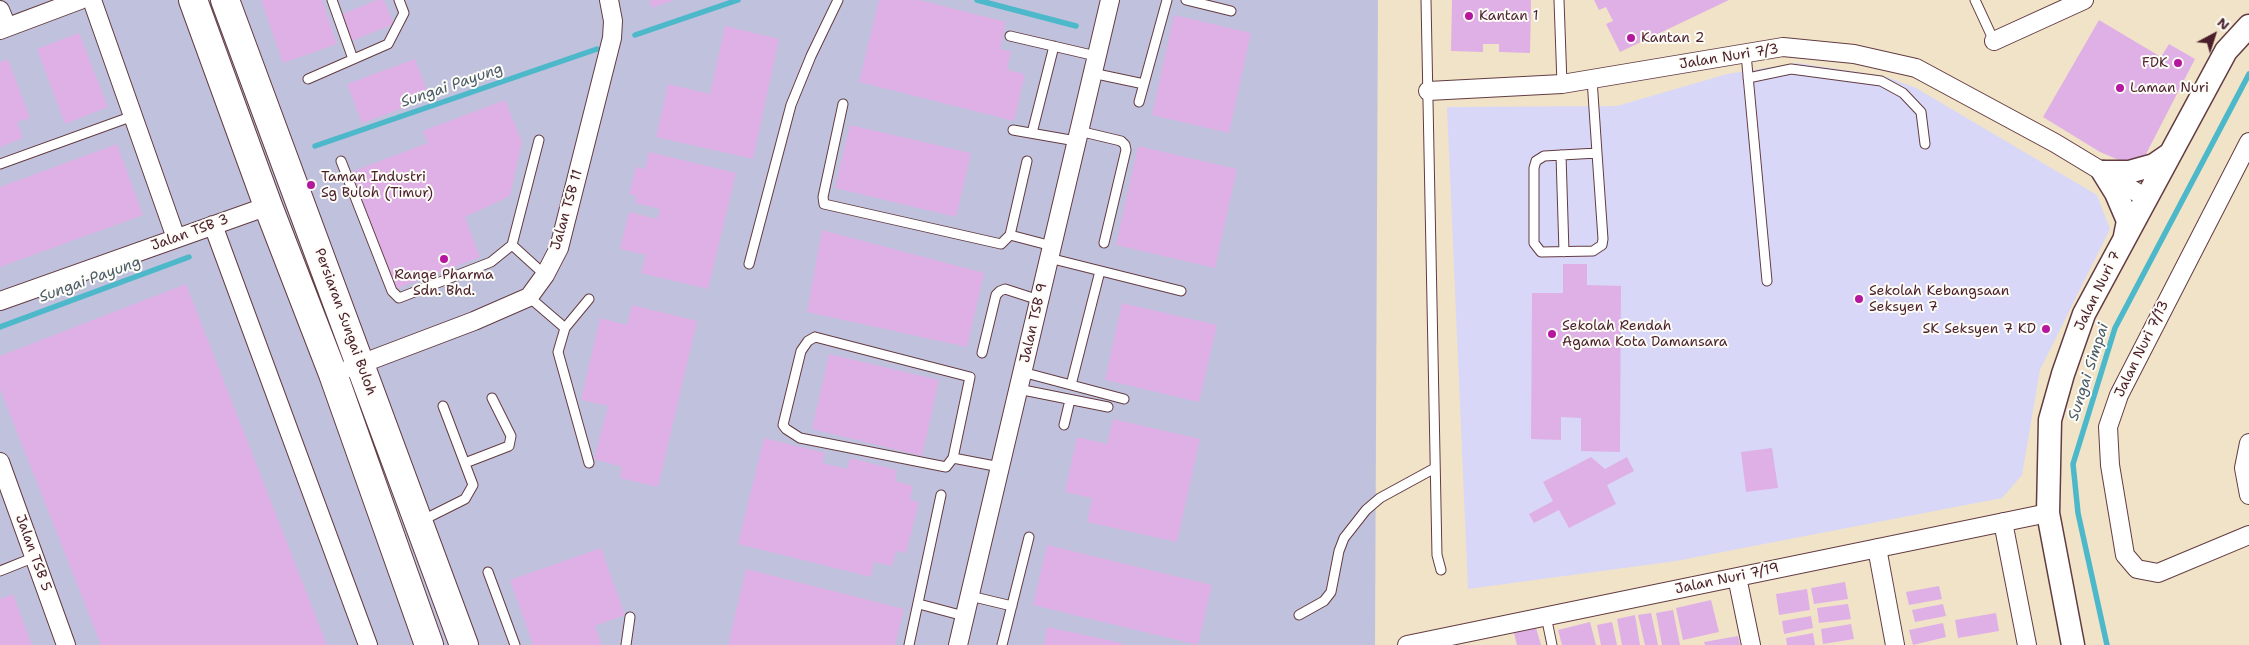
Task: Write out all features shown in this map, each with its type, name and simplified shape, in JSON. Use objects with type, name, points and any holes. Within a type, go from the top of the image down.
[{"type":"main road","name":"Persiaran Sungai Buloh","points":[[194,0],[268,206],[333,374],[429,645]]},
{"type":"main road","name":"Persiaran Sungai Buloh","points":[[225,0],[464,645]]},
{"type":"street","points":[[0,10],[3,28],[80,0]]},
{"type":"street","points":[[92,0],[176,238]]},
{"type":"street","name":"Jalan TSB 11","points":[[529,297],[545,275],[558,248],[612,38],[613,21],[609,0]]},
{"type":"street","name":"Jalan TSB 9","points":[[958,645],[1110,0]]},
{"type":"street","points":[[1994,41],[2084,0]]},
{"type":"street","name":"Jalan Nuri 7","points":[[2073,645],[2048,513],[2050,420],[2063,374],[2084,314],[2125,236],[2226,51],[2249,26]]},
{"type":"street","name":"Jalan Nuri 7/3","points":[[1428,91],[1562,84],[1783,48],[1854,54],[1916,68],[2055,143],[2146,198]]},
{"type":"street","name":"Jalan Nuri 7/13","points":[[2249,142],[2119,395],[2108,427],[2110,464],[2125,555],[2137,569],[2158,572],[2249,535]]},
{"type":"street","points":[[2103,172],[2129,172],[2154,165],[2170,154]]},
{"type":"street","points":[[2103,172],[2116,193],[2128,221],[2125,236]]},
{"type":"street","name":"Jalan TSB 3","points":[[0,301],[268,206]]},
{"type":"street","points":[[213,225],[368,645]]},
{"type":"street","points":[[333,374],[474,321],[529,297]]},
{"type":"street","points":[[2249,443],[2244,468],[2249,495]]},
{"type":"street","name":"Jalan TSB 5","points":[[0,462],[66,645]]},
{"type":"street","name":"Jalan Nuri 7/19","points":[[1407,645],[2048,513]]},
{"type":"street","points":[[2003,522],[2027,645]]},
{"type":"street","points":[[1877,548],[1895,645]]},
{"type":"street","points":[[1737,577],[1751,645]]},
{"type":"lane","points":[[332,0],[353,59]]},
{"type":"lane","points":[[308,78],[388,44],[404,13],[399,0]]},
{"type":"lane","points":[[749,264],[772,183],[791,105],[811,56],[838,0]]},
{"type":"lane","points":[[1139,102],[1166,0]]},
{"type":"lane","points":[[1186,0],[1231,10]]},
{"type":"lane","points":[[1426,0],[1436,554],[1441,570]]},
{"type":"lane","points":[[1559,0],[1562,84]]},
{"type":"lane","points":[[1975,0],[1994,41]]},
{"type":"lane","points":[[1010,36],[1054,46],[1144,84]]},
{"type":"lane","points":[[1032,134],[1054,46]]},
{"type":"lane","points":[[1746,54],[1767,282]]},
{"type":"lane","points":[[1748,78],[1791,70],[1881,81],[1903,93],[1921,112],[1925,144]]},
{"type":"lane","points":[[1592,79],[1597,153],[1602,245],[1593,251],[1541,252],[1534,243],[1534,168],[1538,158],[1597,153]]},
{"type":"lane","points":[[843,104],[823,198],[824,204],[1001,244],[1010,234],[1027,162]]},
{"type":"lane","points":[[0,164],[133,116]]},
{"type":"lane","points":[[1013,130],[1032,134],[1077,136],[1120,141],[1125,145],[1126,150],[1104,242]]},
{"type":"lane","points":[[341,161],[392,292],[399,298],[491,262],[512,245],[539,140]]},
{"type":"lane","points":[[1561,155],[1564,252]]},
{"type":"lane","points":[[1010,234],[1100,271],[1181,292]]},
{"type":"lane","points":[[512,245],[545,275]]},
{"type":"lane","points":[[1071,385],[1100,271]]},
{"type":"lane","points":[[982,353],[996,295],[1000,291],[1005,289],[1039,300]]},
{"type":"lane","points":[[529,297],[565,328]]},
{"type":"lane","points":[[589,299],[565,328],[558,352],[589,464]]},
{"type":"lane","points":[[815,337],[970,377],[953,458],[946,467],[800,438],[786,429],[783,425],[801,351],[808,341],[815,337]]},
{"type":"lane","points":[[1020,381],[1071,385],[1124,398]]},
{"type":"lane","points":[[1020,381],[1070,400],[1108,407]]},
{"type":"lane","points":[[465,462],[509,446],[512,436],[492,398]]},
{"type":"lane","points":[[1064,425],[1070,400]]},
{"type":"lane","points":[[419,522],[465,499],[473,485],[443,406]]},
{"type":"lane","points":[[953,458],[1000,467]]},
{"type":"lane","points":[[1299,615],[1324,601],[1331,592],[1339,551],[1344,538],[1366,510],[1380,498],[1435,468]]},
{"type":"lane","points":[[908,645],[919,604],[941,495]]},
{"type":"lane","points":[[1002,645],[1029,537]]},
{"type":"lane","points":[[0,571],[34,557]]},
{"type":"lane","points":[[488,572],[515,645]]},
{"type":"lane","points":[[970,596],[1012,606]]},
{"type":"lane","points":[[919,604],[964,616]]},
{"type":"lane","points":[[1546,616],[1552,645]]},
{"type":"lane","points":[[626,645],[630,617]]},
{"type":"shaded area","points":[[0,0],[1378,0],[1375,645],[0,645]]},
{"type":"shaded area","name":"Sekolah Kebangsaan Seksyen 7","points":[[1797,63],[1884,76],[1916,88],[2097,195],[2110,229],[2040,370],[2022,475],[2002,498],[1676,561],[1468,589],[1447,107],[1617,106],[1727,74]]},
{"type":"building","points":[[261,0],[322,0],[337,44],[283,63]]},
{"type":"building","points":[[377,0],[384,0],[394,24],[351,41],[340,15]]},
{"type":"building","points":[[649,0],[673,0],[652,8]]},
{"type":"building","points":[[879,0],[919,0],[1006,22],[1000,49],[1011,51],[1007,70],[1025,74],[1014,121],[859,82]]},
{"type":"building","name":"Kantan 1","points":[[1452,0],[1531,0],[1530,53],[1499,52],[1499,44],[1483,44],[1483,52],[1451,51]]},
{"type":"building","name":"Kantan 2","points":[[1594,0],[1729,0],[1620,52],[1606,24],[1613,21],[1606,7],[1599,10]]},
{"type":"building","points":[[1174,15],[1251,33],[1229,133],[1152,115]]},
{"type":"building","name":"Laman Nuri","points":[[2099,20],[2161,57],[2169,44],[2195,59],[2146,154],[2128,164],[2100,152],[2043,117]]},
{"type":"building","points":[[725,26],[779,39],[753,159],[656,137],[668,84],[710,94]]},
{"type":"building","points":[[79,33],[108,107],[65,124],[37,49]]},
{"type":"building","points":[[8,59],[30,118],[17,122],[23,138],[0,147],[0,62]]},
{"type":"building","points":[[415,59],[430,98],[362,123],[347,84]]},
{"type":"building","points":[[505,100],[522,142],[510,196],[465,217],[480,257],[396,289],[351,172],[428,143],[423,131]]},
{"type":"building","points":[[850,125],[971,153],[956,217],[835,188]]},
{"type":"building","points":[[117,144],[143,215],[0,267],[0,187]]},
{"type":"building","points":[[1138,146],[1237,169],[1215,268],[1116,245]]},
{"type":"building","points":[[649,152],[736,173],[708,289],[641,273],[646,255],[620,249],[629,212],[657,219],[660,209],[635,203],[636,196],[629,194],[636,167],[645,169]]},
{"type":"building","points":[[822,230],[984,273],[967,347],[807,312]]},
{"type":"building","points":[[1563,264],[1587,264],[1587,285],[1621,286],[1620,452],[1581,451],[1581,418],[1561,417],[1561,440],[1531,439],[1532,293],[1563,293]]},
{"type":"building","points":[[186,284],[327,645],[101,645],[0,389],[0,356]]},
{"type":"building","points":[[1122,303],[1217,325],[1199,402],[1105,380]]},
{"type":"building","points":[[632,305],[697,321],[658,487],[620,478],[622,467],[594,459],[608,406],[581,400],[600,318],[627,325]]},
{"type":"building","points":[[829,354],[939,380],[922,456],[812,429]]},
{"type":"building","points":[[1113,419],[1200,439],[1177,542],[1087,522],[1092,498],[1065,492],[1077,437],[1107,444]]},
{"type":"building","points":[[764,438],[825,453],[822,463],[847,469],[850,458],[897,470],[895,481],[913,486],[910,500],[919,502],[906,553],[896,551],[892,566],[874,562],[871,577],[738,544]]},
{"type":"building","points":[[1772,448],[1778,488],[1746,492],[1741,452]]},
{"type":"building","points":[[1591,457],[1605,469],[1627,457],[1634,471],[1607,485],[1616,504],[1569,528],[1559,510],[1534,523],[1529,514],[1553,501],[1543,482]]},
{"type":"building","points":[[1047,545],[1212,585],[1198,645],[1033,605]]},
{"type":"building","points":[[601,548],[625,615],[595,626],[602,645],[533,645],[510,580]]},
{"type":"building","points":[[746,569],[904,609],[895,645],[728,645]]},
{"type":"building","points":[[1845,582],[1848,599],[1814,604],[1811,588]]},
{"type":"building","points":[[1939,586],[1942,599],[1909,605],[1906,592]]},
{"type":"building","points":[[1807,589],[1810,610],[1779,615],[1776,594]]},
{"type":"building","points":[[13,594],[32,645],[0,645],[0,599]]},
{"type":"building","points":[[1711,600],[1719,632],[1683,640],[1676,608]]},
{"type":"building","points":[[1848,604],[1851,619],[1819,623],[1817,608]]},
{"type":"building","points":[[1943,604],[1946,616],[1915,622],[1912,610]]},
{"type":"building","points":[[1673,610],[1680,645],[1662,645],[1656,613]]},
{"type":"building","points":[[1651,613],[1658,645],[1645,645],[1638,615]]},
{"type":"building","points":[[1996,613],[1999,631],[1958,638],[1955,620]]},
{"type":"building","points":[[1635,615],[1640,645],[1622,645],[1617,619]]},
{"type":"building","points":[[1811,616],[1813,628],[1784,634],[1782,621]]},
{"type":"building","points":[[1590,622],[1596,645],[1562,645],[1558,630]]},
{"type":"building","points":[[1612,622],[1617,645],[1601,645],[1597,625]]},
{"type":"building","points":[[1943,623],[1946,637],[1913,645],[1909,630]]},
{"type":"building","points":[[1851,624],[1854,639],[1823,644],[1821,629]]},
{"type":"building","points":[[1047,627],[1122,643],[1122,645],[1044,645]]},
{"type":"building","points":[[1536,628],[1541,645],[1517,645],[1514,633]]},
{"type":"building","points":[[1813,633],[1815,645],[1787,645],[1786,638]]},
{"type":"building","points":[[1738,636],[1740,645],[1705,645],[1704,642]]},
{"type":"waterway","name":"Sungai Payung","points":[[635,35],[738,0]]},
{"type":"waterway","name":"Sungai Payung","points":[[977,0],[1076,26]]},
{"type":"waterway","name":"Sungai Payung","points":[[315,146],[597,49]]},
{"type":"waterway","name":"Sungai Simpai","points":[[2107,645],[2078,513],[2073,464],[2115,328],[2249,74]]},
{"type":"waterway","name":"Sungai Payung","points":[[0,327],[189,257]]},
{"type":"place","name":"Kantan 1","points":[[1469,16]]},
{"type":"place","name":"Kantan 2","points":[[1631,38]]},
{"type":"place","name":"FDK","points":[[2178,63]]},
{"type":"place","name":"Laman Nuri","points":[[2120,88]]},
{"type":"place","name":"Taman Industri Sg Buloh (Timur)","points":[[311,185]]},
{"type":"place","name":"Range Pharma Sdn. Bhd.","points":[[444,259]]},
{"type":"place","name":"Sekolah Kebangsaan Seksyen 7","points":[[1859,299]]},
{"type":"place","name":"SK Seksyen 7 KD","points":[[2046,329]]},
{"type":"place","name":"Sekolah Rendah Agama Kota Damansara","points":[[1552,334]]}]
